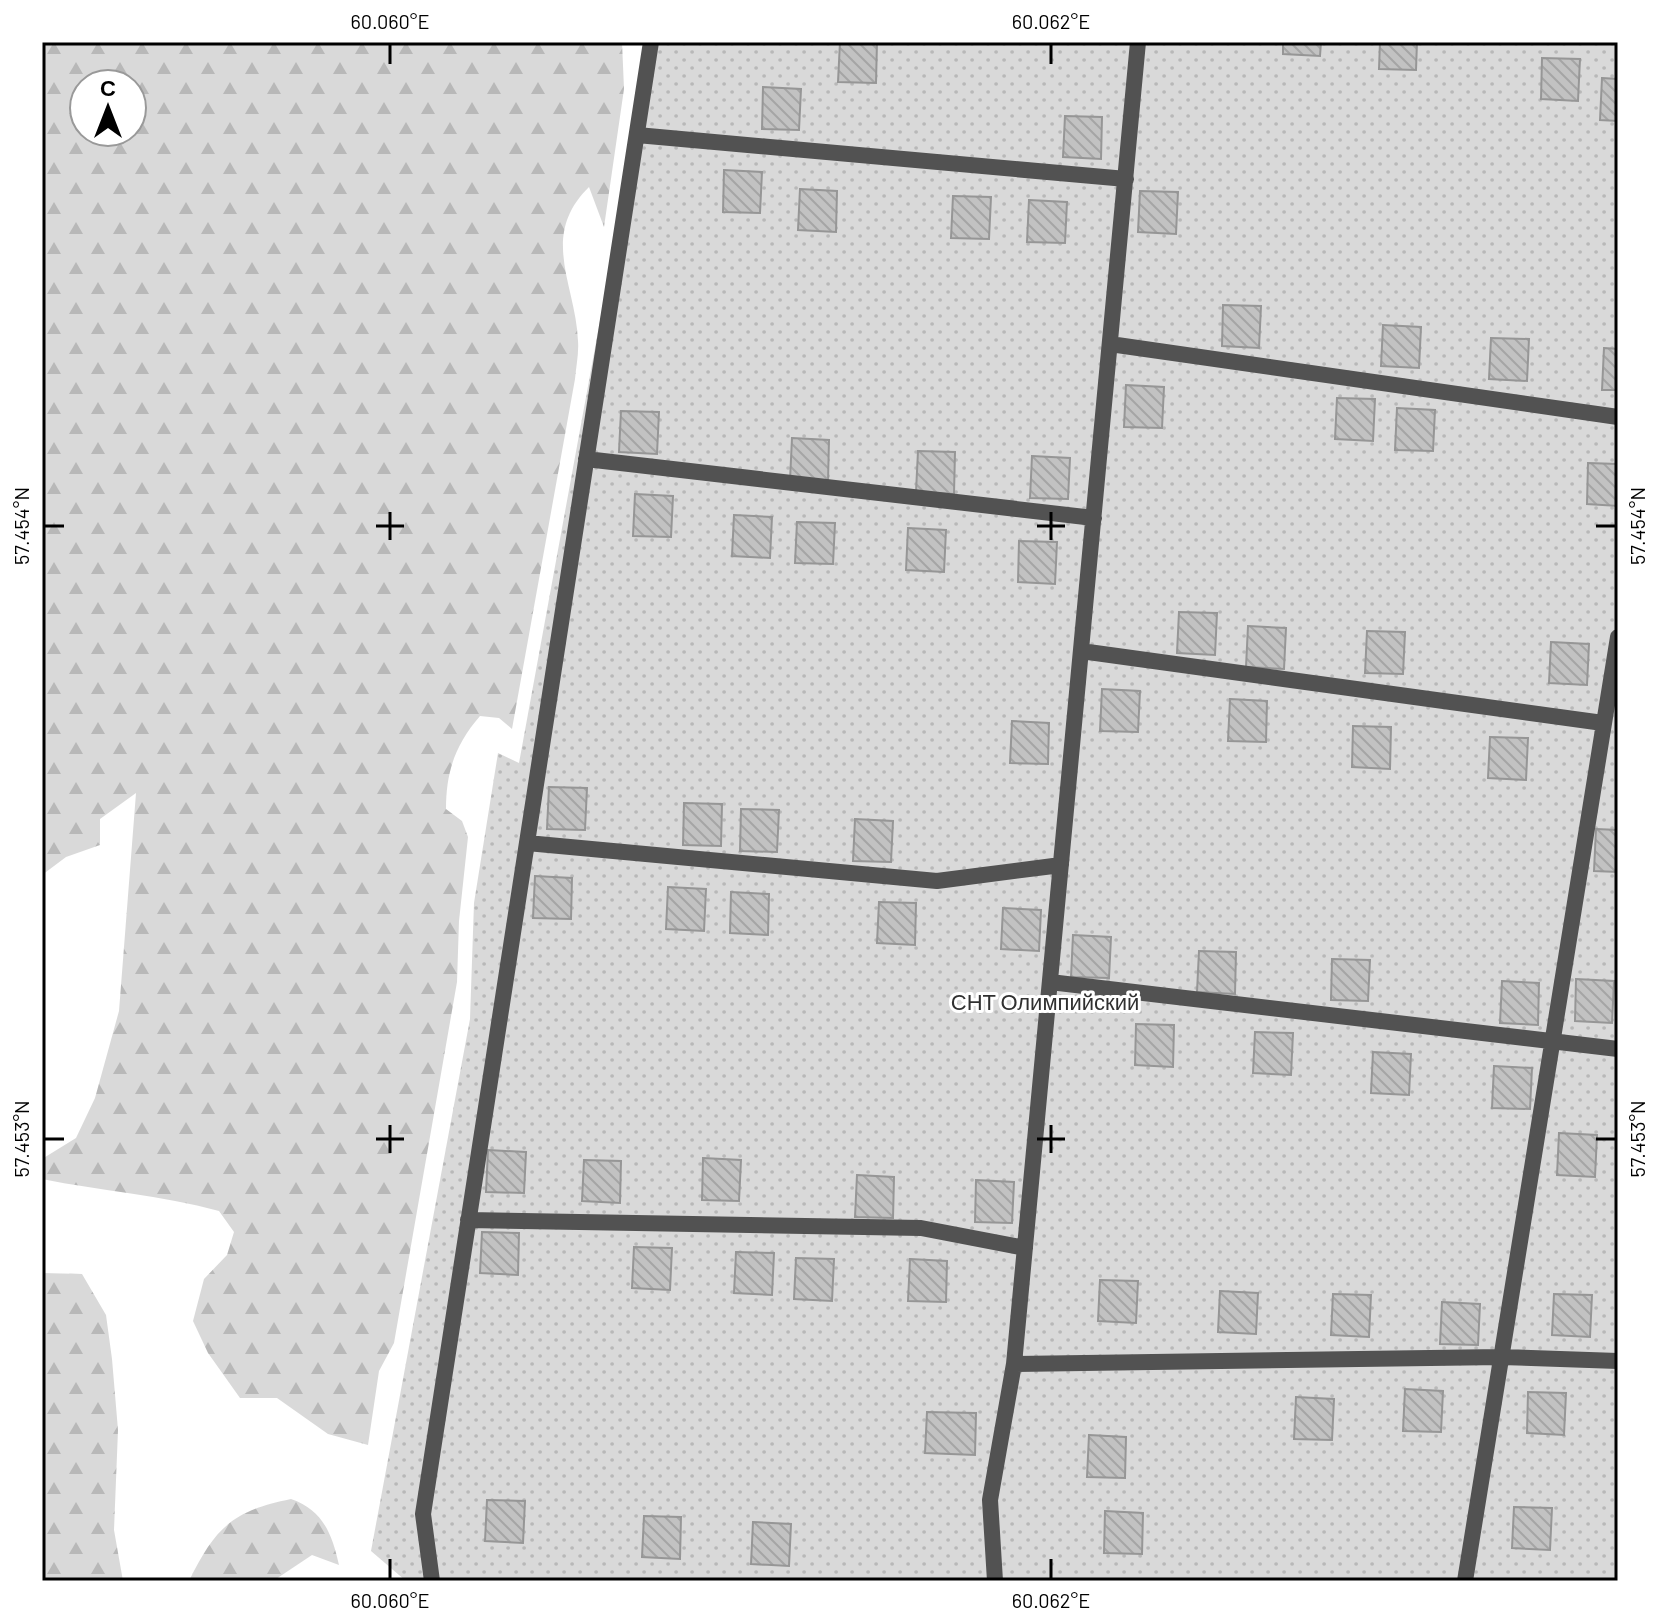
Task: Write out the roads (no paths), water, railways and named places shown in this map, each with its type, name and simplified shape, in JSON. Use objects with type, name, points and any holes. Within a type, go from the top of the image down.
[{"type":"lane","points":[[432,1581],[423,1514],[651,42]]},
{"type":"lane","points":[[995,1581],[990,1500],[1014,1364],[1138,42]]},
{"type":"lane","points":[[637,135],[1126,179]]},
{"type":"lane","points":[[1110,344],[1618,417]]},
{"type":"lane","points":[[586,459],[1094,518]]},
{"type":"lane","points":[[1465,1581],[1618,637]]},
{"type":"lane","points":[[1081,651],[1603,723]]},
{"type":"lane","points":[[527,843],[937,881],[1061,865]]},
{"type":"lane","points":[[1050,982],[1618,1049]]},
{"type":"lane","points":[[468,1220],[921,1228],[1025,1248]]},
{"type":"lane","points":[[1014,1364],[1501,1357],[1618,1361]]},
{"type":"park label","name":"СНТ Олимпийский","points":[[1045,1001]]}]
